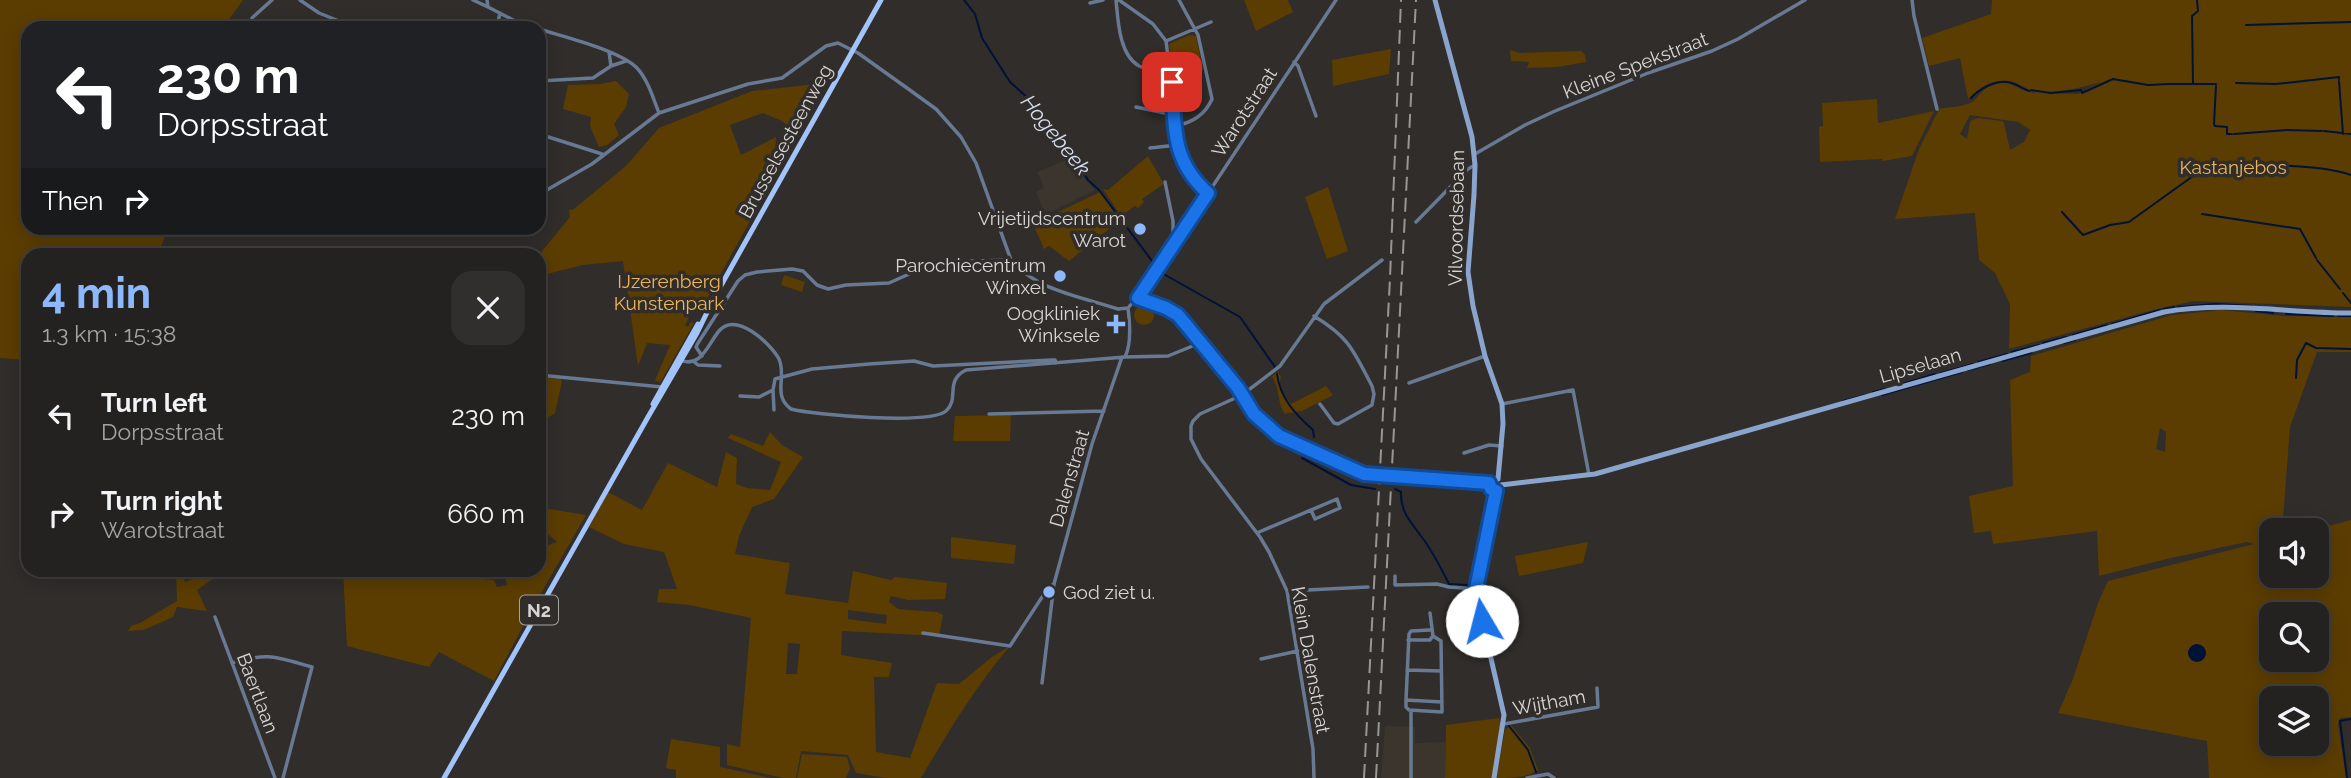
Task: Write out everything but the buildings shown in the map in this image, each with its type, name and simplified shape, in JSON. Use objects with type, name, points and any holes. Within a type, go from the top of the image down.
[{"type":"main road","name":"Brusselsesteenweg","points":[[444,778],[881,0]]},
{"type":"street","points":[[252,21],[272,0]]},
{"type":"street","points":[[300,0],[339,21]]},
{"type":"street","points":[[473,0],[515,21]]},
{"type":"street","points":[[487,0],[488,7]]},
{"type":"street","points":[[1090,3],[1103,0]]},
{"type":"street","points":[[1117,0],[1153,24],[1166,41],[1177,145],[1185,168],[1208,193]]},
{"type":"street","points":[[1117,0],[1122,39],[1131,60],[1140,67],[1171,71]]},
{"type":"street","points":[[1175,126],[1205,112],[1212,99],[1200,43],[1179,0]]},
{"type":"street","name":"Warotstraat","points":[[1128,308],[1138,298],[1336,0]]},
{"type":"street","name":"Vilvoordsebaan","points":[[1434,0],[1475,154],[1468,272],[1485,356],[1502,404],[1499,482]]},
{"type":"street","name":"Kleine Spekstraat","points":[[1475,154],[1555,111],[1738,39],[1805,0]]},
{"type":"street","points":[[1912,0],[1937,109]]},
{"type":"street","points":[[498,21],[499,13]]},
{"type":"street","points":[[1166,41],[1212,22]]},
{"type":"street","points":[[546,32],[609,52],[637,68],[645,79],[659,113]]},
{"type":"street","points":[[546,190],[617,146],[659,113],[748,84],[782,78],[831,44],[840,43],[936,109],[961,137],[976,163],[1011,260],[1021,271],[1043,285],[1118,309],[1128,308]]},
{"type":"street","points":[[609,52],[611,66]]},
{"type":"street","points":[[546,81],[593,78],[611,66],[626,61]]},
{"type":"street","points":[[1294,62],[1298,66],[1316,116]]},
{"type":"street","points":[[1136,107],[1174,115]]},
{"type":"street","points":[[546,136],[602,154]]},
{"type":"street","points":[[1150,148],[1177,145]]},
{"type":"street","points":[[1416,222],[1475,165]]},
{"type":"street","points":[[1165,182],[1173,221],[1173,243]]},
{"type":"street","points":[[702,356],[696,347],[698,343],[738,281],[745,275],[778,269],[799,270],[821,288],[828,289],[846,285],[889,283],[936,261],[1011,260]]},
{"type":"street","name":"Klein Dalenstraat","points":[[1314,778],[1313,749],[1287,591],[1269,552],[1201,459],[1190,432],[1195,418],[1242,395],[1280,366],[1324,304],[1382,260]]},
{"type":"street","points":[[1138,298],[1178,315],[1260,420],[1279,436],[1358,473],[1489,483],[1491,489],[1496,491]]},
{"type":"street","name":"Lipselaan","points":[[1489,483],[1491,479],[1499,482],[1589,475],[2164,312],[2224,306],[2351,313]]},
{"type":"street","name":"Dalenstraat","points":[[923,633],[1010,646],[1048,588],[1054,584],[1092,444],[1123,357],[1128,351],[1128,308]]},
{"type":"street","points":[[1314,316],[1345,338],[1374,394],[1371,405],[1338,424],[1334,423],[1320,404]]},
{"type":"street","points":[[693,361],[702,356],[722,328],[740,325],[750,330],[778,358],[782,398],[791,409],[838,416],[935,416],[946,411],[951,403],[953,382],[966,370],[1174,355],[1200,343]]},
{"type":"street","points":[[1409,383],[1485,356]]},
{"type":"street","points":[[680,359],[693,361],[698,365],[720,366]]},
{"type":"street","points":[[774,410],[775,379],[812,369],[914,361],[933,366],[1052,360],[1056,363]]},
{"type":"street","points":[[546,376],[664,388]]},
{"type":"street","points":[[740,396],[760,397],[773,390]]},
{"type":"street","points":[[1502,404],[1573,390],[1589,475]]},
{"type":"street","points":[[989,414],[1104,411]]},
{"type":"street","points":[[1464,453],[1489,445],[1502,446]]},
{"type":"street","points":[[1494,778],[1504,715],[1476,589],[1499,482]]},
{"type":"street","points":[[1257,533],[1311,510],[1337,499],[1340,508],[1315,519],[1311,510]]},
{"type":"street","points":[[1395,576],[1395,585],[1437,584],[1476,589]]},
{"type":"street","points":[[1042,683],[1054,584]]},
{"type":"street","points":[[1287,591],[1368,587]]},
{"type":"street","points":[[1430,613],[1430,630],[1433,636],[1441,640],[1442,712],[1407,709],[1408,640],[1411,631],[1430,630]]},
{"type":"street","name":"Baertlaan","points":[[215,617],[275,778]]},
{"type":"street","points":[[1408,640],[1430,640],[1433,636]]},
{"type":"street","points":[[1261,659],[1298,651]]},
{"type":"street","points":[[232,663],[255,656],[272,656],[312,667],[284,778]]},
{"type":"street","points":[[1407,670],[1441,671]]},
{"type":"street","name":"Wijtham","points":[[1504,724],[1598,707],[1597,688]]},
{"type":"street","points":[[1406,700],[1442,702]]},
{"type":"street","points":[[1411,710],[1411,778]]},
{"type":"street","points":[[1527,778],[1548,774],[1554,778]]},
{"type":"shaded area","points":[[1071,158],[1095,190],[1049,213],[1044,212],[1036,192],[1044,188],[1037,172]]},
{"type":"shaded area","points":[[1385,726],[1415,727],[1415,743],[1445,742],[1445,778],[1381,778]]},
{"type":"green space","points":[[0,0],[243,0],[228,21],[21,21],[21,235],[165,235],[161,248],[21,248],[21,360],[0,358]]},
{"type":"green space","points":[[1244,0],[1288,0],[1293,12],[1256,31]]},
{"type":"green space","name":"Kastanjebos","points":[[1992,0],[2351,0],[2351,307],[2194,301],[2009,349],[2010,304],[1995,273],[1979,260],[1975,213],[1895,219],[1919,149],[1939,109],[1969,104],[1986,88],[1998,83],[2036,93],[2017,84],[2000,81],[1985,85],[1968,99],[1960,58],[1929,66],[1922,38],[1991,14]],"holes":[[[2101,82],[2078,94],[2046,93],[2074,89]],[[1970,115],[2018,122],[2030,130],[2024,142],[2010,150],[2002,121],[1978,118],[1970,121],[1967,139],[1960,134]]]},
{"type":"green space","points":[[1189,35],[1196,36],[1203,70],[1173,75],[1169,44]]},
{"type":"green space","points":[[1391,49],[1389,74],[1333,86],[1332,60]]},
{"type":"green space","points":[[1510,50],[1520,53],[1581,51],[1586,62],[1527,68],[1529,62],[1511,61]]},
{"type":"green space","points":[[616,81],[629,94],[626,107],[614,124],[619,135],[607,145],[599,147],[590,126],[591,117],[563,109],[568,85]]},
{"type":"green space","name":"IJzerenberg Kunstenpark","points":[[825,83],[780,168],[789,127],[763,113],[730,125],[741,155],[776,137],[774,178],[703,306],[697,303],[685,325],[688,327],[691,322],[694,323],[660,383],[655,380],[670,345],[647,343],[638,366],[623,261],[583,265],[546,274],[545,248],[570,217],[569,210],[574,209],[626,166],[659,128],[752,91]]},
{"type":"green space","points":[[1877,99],[1878,123],[1934,111],[1912,156],[1883,161],[1820,162],[1819,127],[1823,126],[1822,103]]},
{"type":"green space","points":[[1148,156],[1164,184],[1142,199],[1144,202],[1138,208],[1135,206],[1121,216],[1103,189],[1108,190]]},
{"type":"green space","points":[[1328,187],[1348,251],[1327,259],[1305,197]]},
{"type":"green space","points":[[1100,192],[1120,220],[1069,261],[1049,246],[1044,249],[1033,224]]},
{"type":"green space","points":[[784,275],[805,282],[802,292],[781,285]]},
{"type":"green space","points":[[1144,305],[1151,308],[1154,315],[1151,322],[1144,325],[1137,322],[1134,315],[1137,308]]},
{"type":"green space","points":[[2221,310],[2284,316],[2351,317],[2351,352],[2317,352],[2290,427],[2283,518],[2259,518],[2259,588],[2329,588],[2329,526],[2351,520],[2351,717],[2340,718],[2338,723],[2346,778],[2209,778],[2207,741],[2058,713],[2108,581],[2254,544],[2247,542],[2099,576],[2097,531],[1993,544],[1991,531],[1974,533],[1969,496],[2013,486],[2010,380],[2030,372],[2031,356],[2172,315]],"holes":[[[2160,428],[2166,432],[2165,452],[2156,449]]]},
{"type":"green space","points":[[1278,372],[1281,388],[1291,404],[1326,386],[1333,395],[1302,411],[1285,414],[1272,376]]},
{"type":"green space","points":[[546,378],[561,379],[555,413],[546,416]]},
{"type":"green space","points":[[1011,415],[1010,441],[953,441],[955,416]]},
{"type":"green space","points":[[770,432],[782,445],[803,457],[774,499],[752,507],[739,536],[735,554],[790,563],[785,594],[848,603],[853,571],[891,580],[895,577],[947,583],[945,599],[908,600],[891,596],[889,602],[898,609],[937,612],[943,615],[939,636],[842,631],[841,655],[892,663],[889,677],[874,677],[876,752],[910,758],[937,683],[959,684],[1010,646],[974,694],[921,778],[886,778],[856,773],[848,755],[801,751],[796,778],[783,778],[727,765],[727,744],[740,747],[751,618],[689,605],[657,602],[659,589],[677,589],[664,552],[624,544],[589,527],[608,492],[642,510],[668,463],[717,487],[726,452],[737,458],[736,484],[770,490],[781,462],[728,438],[731,434],[763,446]],"holes":[[[848,610],[887,615],[886,624],[848,619]],[[788,643],[800,644],[797,674],[786,674]]]},
{"type":"green space","points":[[546,508],[586,515],[494,681],[439,652],[429,667],[347,646],[343,577],[484,577],[494,580],[497,587],[507,585],[505,577],[546,577],[546,546],[557,542],[546,532]]},
{"type":"green space","points":[[951,537],[1016,545],[1014,564],[951,558]]},
{"type":"green space","points":[[1588,542],[1583,563],[1519,576],[1515,556]]},
{"type":"green space","points":[[176,577],[184,577],[185,582],[199,577],[215,577],[197,590],[207,611],[177,607],[173,617],[144,630],[128,631],[131,626],[177,601]]},
{"type":"green space","points":[[1499,718],[1501,727],[1492,778],[1445,778],[1446,725]]},
{"type":"green space","points":[[1511,725],[1530,748],[1538,770],[1524,776],[1496,778],[1505,730]]},
{"type":"green space","points":[[671,739],[720,747],[720,767],[771,778],[676,778],[676,770],[666,768]]},
{"type":"green space","points":[[802,754],[847,757],[850,769],[846,778],[797,778]]},
{"type":"water","points":[[2197,644],[2205,649],[2206,653],[2201,661],[2197,662],[2189,657],[2188,653],[2193,645]]},
{"type":"waterway","name":"Hogebeek","points":[[964,0],[975,14],[982,38],[1010,82],[1039,108],[1062,142],[1074,152],[1076,161],[1088,180],[1099,190],[1155,265]]},
{"type":"waterway","points":[[2193,84],[2192,16],[2198,11],[2197,0]]},
{"type":"waterway","points":[[2246,25],[2351,22]]},
{"type":"waterway","points":[[2031,90],[2051,93],[2081,90],[2082,93],[2113,79],[2148,85],[2169,84]]},
{"type":"waterway","points":[[2236,83],[2276,84],[2339,79]]},
{"type":"waterway","points":[[2339,81],[2343,134]]},
{"type":"waterway","points":[[1971,98],[1978,91],[1998,82],[2008,82],[2029,91]]},
{"type":"waterway","points":[[2170,84],[2216,84]]},
{"type":"waterway","points":[[2216,86],[2214,124],[2227,127],[2227,134],[2232,134]]},
{"type":"waterway","points":[[2234,134],[2287,130],[2322,131]]},
{"type":"waterway","points":[[2324,131],[2351,134]]},
{"type":"waterway","points":[[2062,212],[2083,235],[2110,225],[2129,222],[2200,171],[2234,167],[2297,166],[2351,175]]},
{"type":"waterway","points":[[2202,214],[2300,229],[2316,258]]},
{"type":"waterway","points":[[2317,260],[2340,289]]},
{"type":"waterway","name":"Hogebeek","points":[[1160,272],[1240,317],[1275,367]]},
{"type":"waterway","points":[[2343,293],[2351,303]]},
{"type":"waterway","points":[[2178,307],[2215,304],[2252,306]]},
{"type":"waterway","points":[[2163,309],[2174,307]]},
{"type":"waterway","points":[[2112,324],[2160,310]]},
{"type":"waterway","points":[[2256,311],[2273,313]]},
{"type":"waterway","points":[[2286,314],[2333,316]]},
{"type":"waterway","points":[[2338,316],[2351,316]]},
{"type":"waterway","points":[[2073,335],[2107,325]]},
{"type":"waterway","points":[[2043,343],[2066,337]]},
{"type":"waterway","points":[[2064,343],[2075,340]]},
{"type":"waterway","points":[[2296,378],[2297,360],[2306,343],[2316,348],[2351,349]]},
{"type":"waterway","points":[[2012,352],[2039,345]]},
{"type":"waterway","points":[[2002,361],[2031,353]]},
{"type":"waterway","points":[[1978,362],[2007,354]]},
{"type":"waterway","points":[[1941,373],[1973,364]]},
{"type":"waterway","points":[[1968,370],[1990,364]]},
{"type":"waterway","points":[[1882,395],[1962,372]]},
{"type":"waterway","name":"Hogebeek","points":[[1277,374],[1285,398],[1294,412],[1313,430],[1314,437]]},
{"type":"waterway","points":[[1899,385],[1935,374]]},
{"type":"waterway","points":[[1873,392],[1885,389]]},
{"type":"waterway","points":[[1843,401],[1865,395]]},
{"type":"waterway","name":"Hogebeek","points":[[1302,458],[1351,485],[1375,489]]},
{"type":"waterway","name":"Hogebeek","points":[[1395,489],[1401,492],[1406,516],[1429,547],[1449,584],[1468,585]]},
{"type":"waterway","points":[[2347,778],[2340,721],[2351,719]]},
{"type":"waterway","name":"Hogebeek","points":[[1509,726],[1528,750],[1536,772]]},
{"type":"railway","points":[[1364,778],[1390,278],[1401,0]]},
{"type":"railway","points":[[1376,778],[1416,0]]},
{"type":"place","name":"Vrijetijdscentrum Warot","points":[[1140,229]]},
{"type":"place","name":"Parochiecentrum Winxel","points":[[1060,276]]},
{"type":"place","name":"Oogkliniek Winksele","points":[[1116,324]]},
{"type":"place","name":"God ziet u.","points":[[1049,592]]},
{"type":"route","points":[[1172,82],[1177,145],[1181,160],[1196,183],[1208,193],[1138,298],[1178,315],[1238,388],[1254,414],[1279,436],[1358,473],[1489,483],[1491,489],[1496,491],[1476,589],[1482,621]]}]
